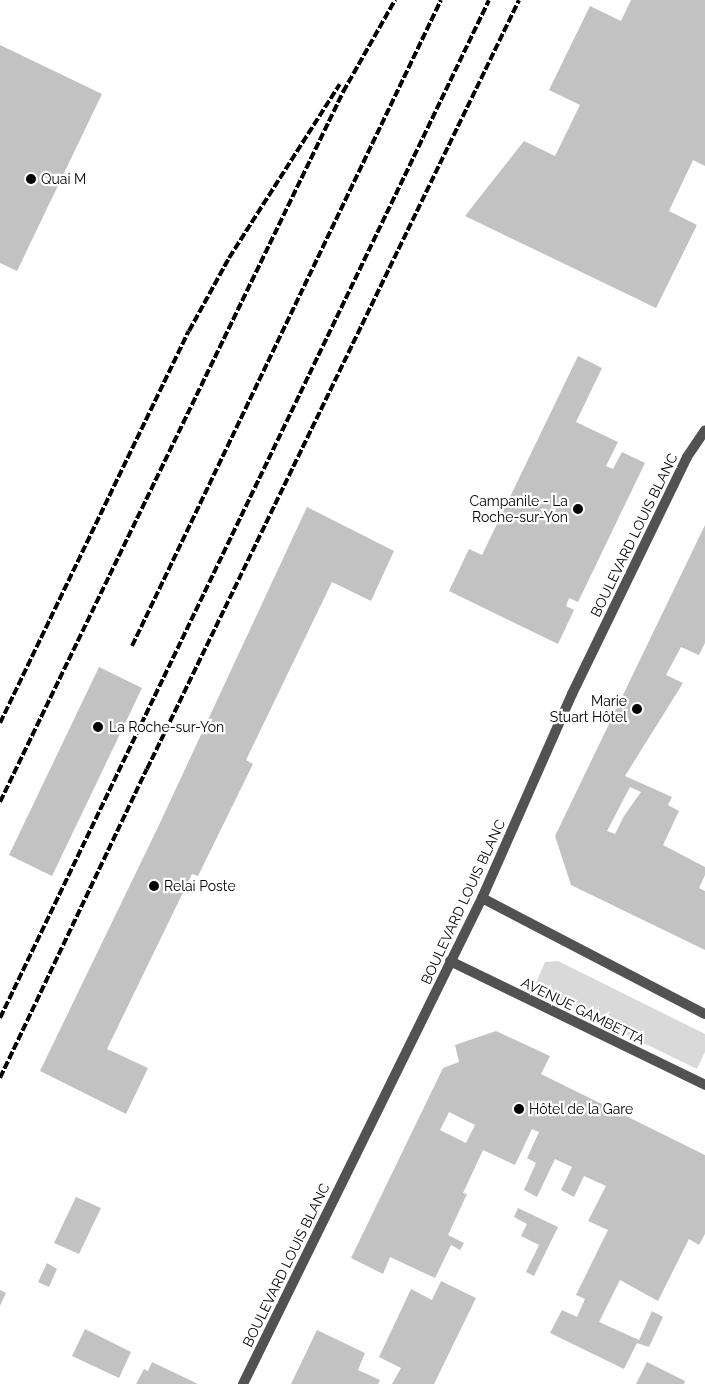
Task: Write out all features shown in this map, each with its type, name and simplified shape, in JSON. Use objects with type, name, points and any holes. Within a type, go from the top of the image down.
[{"type":"street","name":"BOULEVARD LOUIS BLANC","points":[[242,1384],[482,898],[572,694],[687,457],[705,430]]},
{"type":"street","points":[[482,898],[705,1014]]},
{"type":"street","name":"AVENUE GAMBETTA","points":[[450,961],[705,1085]]},
{"type":"shaded area","points":[[558,961],[705,1034],[705,1052],[697,1069],[541,993],[536,983],[545,962]]},
{"type":"building","points":[[631,0],[705,0],[705,166],[693,160],[669,211],[697,225],[656,308],[465,216],[524,141],[555,156],[580,105],[549,90],[590,6],[621,21]]},
{"type":"building","name":"Quai M","points":[[0,45],[102,94],[17,271],[0,263]]},
{"type":"building","name":"Campanile - La Roche-sur-Yon","points":[[578,356],[602,368],[576,422],[618,442],[606,466],[613,469],[622,452],[645,463],[578,602],[569,598],[566,606],[574,610],[558,644],[449,591],[469,549],[482,555]]},
{"type":"building","points":[[307,507],[394,551],[371,601],[332,582],[246,760],[253,764],[198,876],[192,874],[107,1049],[148,1068],[126,1114],[40,1071],[159,825]]},
{"type":"building","points":[[705,525],[705,643],[699,655],[681,647],[666,675],[683,683],[625,776],[672,797],[668,805],[679,811],[663,845],[705,867],[705,875],[699,888],[705,891],[705,950],[571,885],[555,836]],"holes":[[[630,787],[641,792],[624,816],[615,834],[607,831]]]},
{"type":"building","points":[[99,667],[142,688],[52,876],[9,855]]},
{"type":"building","points":[[496,1031],[550,1056],[541,1074],[705,1155],[705,1234],[699,1245],[689,1239],[658,1301],[620,1280],[599,1322],[639,1340],[652,1311],[663,1317],[649,1347],[637,1343],[624,1369],[550,1333],[562,1310],[577,1317],[585,1299],[576,1295],[608,1230],[588,1221],[606,1186],[584,1176],[574,1197],[561,1190],[572,1167],[555,1159],[537,1197],[524,1190],[536,1163],[527,1158],[539,1132],[532,1129],[515,1165],[483,1150],[463,1193],[467,1194],[448,1235],[464,1243],[460,1250],[451,1245],[435,1278],[390,1257],[383,1274],[351,1258],[443,1068],[459,1062],[455,1045]],"holes":[[[449,1112],[475,1125],[466,1143],[440,1130]]]},
{"type":"building","points":[[76,1197],[101,1208],[79,1254],[54,1243]]},
{"type":"building","points":[[518,1208],[558,1227],[534,1276],[526,1272],[539,1245],[521,1236],[527,1224],[514,1217]]},
{"type":"building","points":[[47,1263],[57,1269],[49,1287],[38,1282]]},
{"type":"building","points":[[441,1281],[476,1298],[434,1384],[392,1384],[401,1368],[379,1357],[411,1289],[432,1300]]},
{"type":"building","points":[[0,1290],[6,1293],[0,1306]]},
{"type":"building","points":[[85,1329],[131,1352],[119,1378],[72,1356]]},
{"type":"building","points":[[317,1330],[365,1353],[358,1370],[380,1380],[378,1384],[291,1384]]},
{"type":"building","points":[[152,1362],[198,1384],[136,1384],[144,1369],[148,1371]]},
{"type":"building","points":[[647,1362],[685,1381],[684,1384],[636,1384]]},
{"type":"railway","points":[[0,802],[343,92],[395,0]]},
{"type":"railway","points":[[132,646],[441,0]]},
{"type":"railway","points":[[0,1018],[489,0]]},
{"type":"railway","points":[[0,1078],[147,769],[519,0]]},
{"type":"railway","points":[[0,723],[189,331],[229,258],[340,84]]},
{"type":"place","name":"Quai M","points":[[31,179]]},
{"type":"place","name":"Campanile - La Roche-sur-Yon","points":[[578,509]]},
{"type":"place","name":"Marie Stuart Hôtel","points":[[637,709]]},
{"type":"place","name":"La Roche-sur-Yon","points":[[98,727]]},
{"type":"place","name":"Relai Poste","points":[[154,886]]},
{"type":"place","name":"Hôtel de la Gare","points":[[519,1109]]}]
